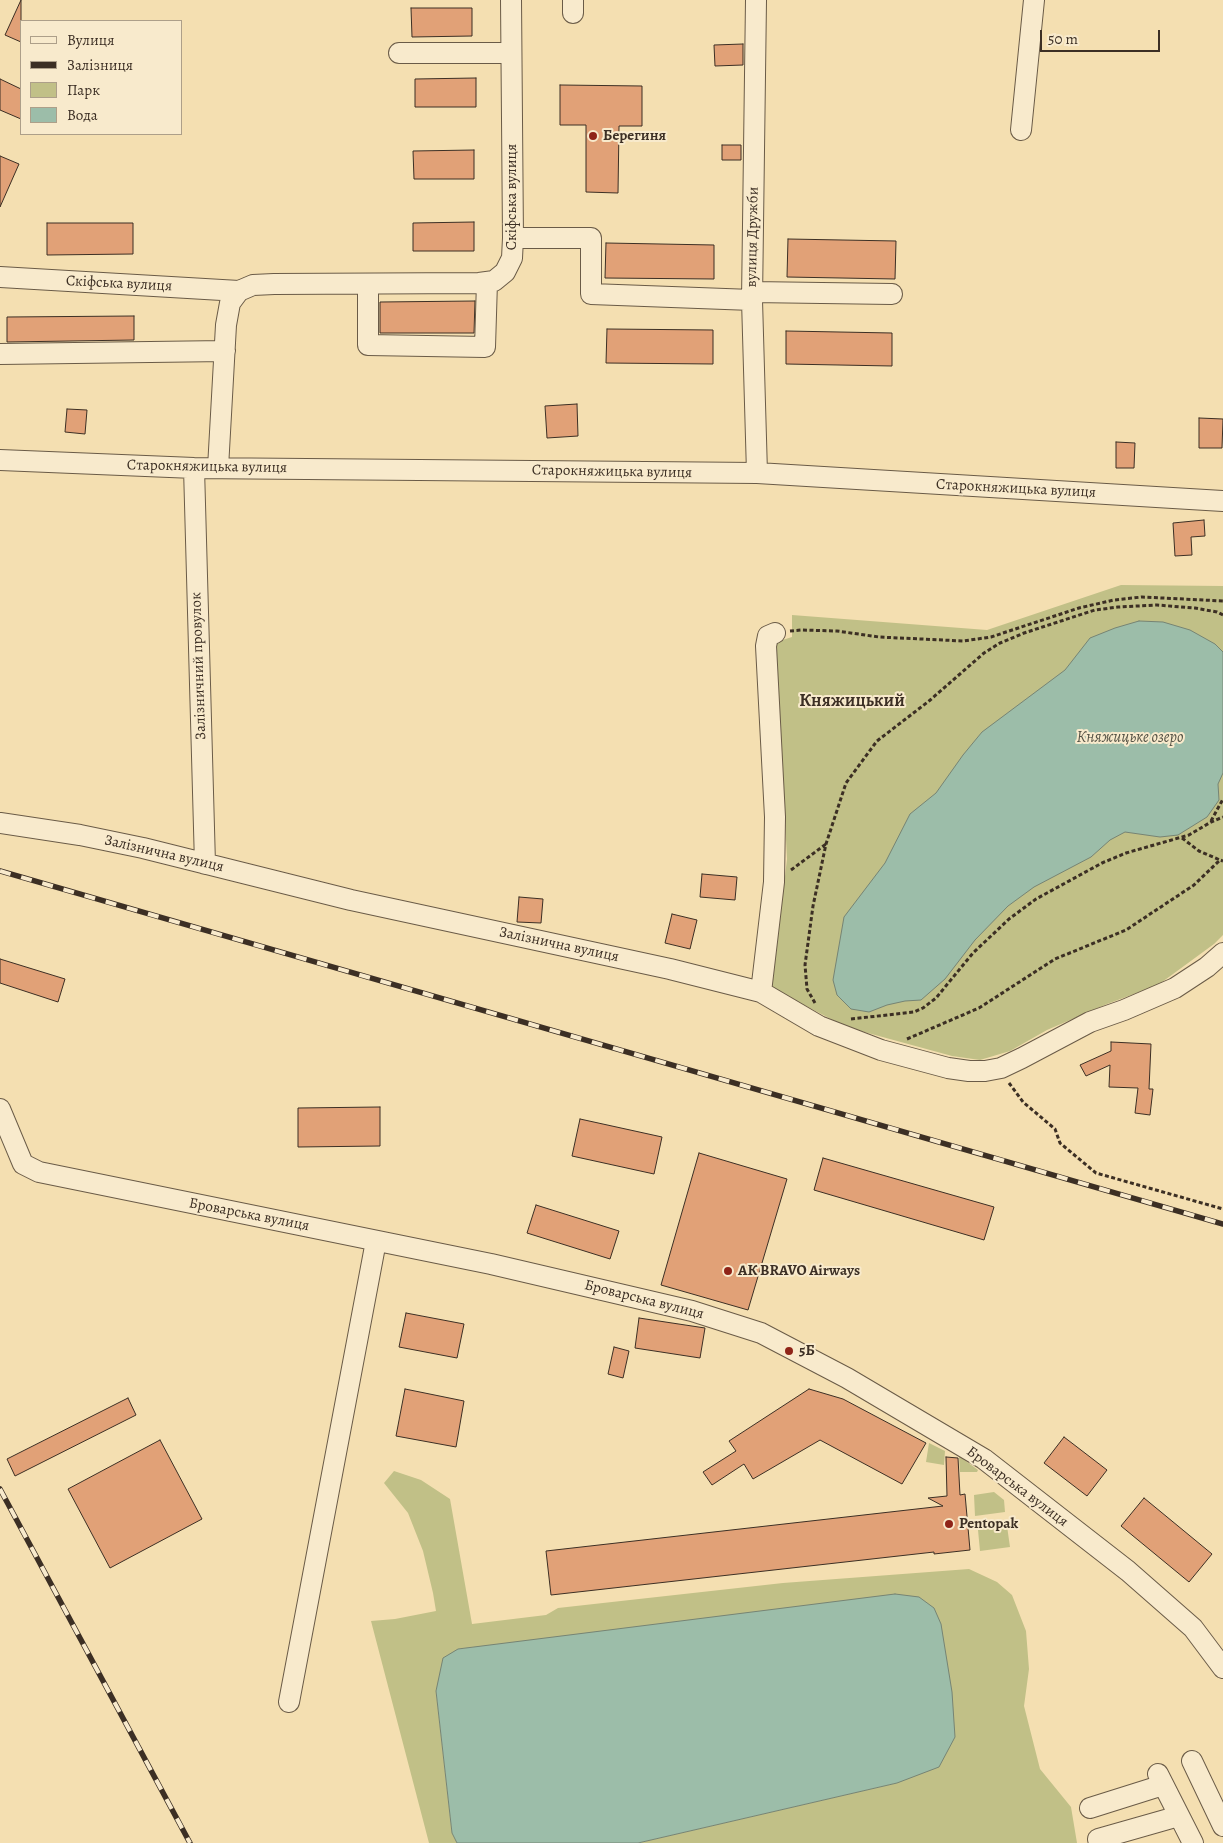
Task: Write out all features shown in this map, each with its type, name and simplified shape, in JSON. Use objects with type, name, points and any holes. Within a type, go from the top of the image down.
[{"type":"street","name":"Скіфська вулиця","points":[[0,277],[239,291],[253,285],[494,281],[505,272],[512,258],[511,0]]},
{"type":"street","name":"вулиця Дружби","points":[[756,0],[752,296],[758,473]]},
{"type":"street","points":[[1021,130],[1034,0]]},
{"type":"street","points":[[400,53],[511,53]]},
{"type":"street","points":[[513,238],[592,238],[591,294],[752,296],[892,294]]},
{"type":"street","points":[[368,284],[368,345],[486,347],[487,282]]},
{"type":"street","points":[[218,468],[225,351],[230,303],[239,291]]},
{"type":"street","points":[[0,354],[225,351]]},
{"type":"street","name":"Старокняжицька вулиця","points":[[0,460],[194,468],[758,473],[1223,501]]},
{"type":"street","name":"Залізничний провулок","points":[[194,468],[205,864]]},
{"type":"street","points":[[761,992],[774,882],[775,817],[766,646],[768,636],[775,633]]},
{"type":"street","name":"Залізнична вулиця","points":[[0,823],[80,835],[143,848],[351,900],[670,969],[761,992],[819,1026],[881,1050],[948,1068],[969,1071],[1001,1068],[1090,1022],[1132,1007],[1175,988],[1207,967],[1223,953]]},
{"type":"street","name":"Броварська вулиця","points":[[0,1109],[23,1164],[39,1172],[491,1264],[692,1310],[761,1333],[847,1378],[984,1459],[1136,1577],[1193,1628],[1223,1668]]},
{"type":"street","points":[[289,1702],[376,1241]]},
{"type":"street","points":[[1192,1761],[1223,1826]]},
{"type":"street","points":[[1090,1808],[1160,1780],[1193,1843]]},
{"type":"street","points":[[1099,1843],[1098,1839],[1179,1816]]},
{"type":"path","points":[[775,633],[801,630],[828,631],[879,637],[963,640],[991,637],[1079,608],[1114,600],[1142,598],[1223,602]]},
{"type":"path","points":[[817,1006],[807,989],[805,964],[813,906],[826,844],[846,783],[877,741],[929,702],[984,653],[1000,643],[1095,610],[1118,607],[1166,606],[1217,612],[1223,615]]},
{"type":"path","points":[[1211,822],[1223,799]]},
{"type":"path","points":[[844,1018],[859,1019],[914,1012],[922,1008],[936,998],[973,953],[1009,919],[1036,899],[1078,875],[1110,860],[1126,853],[1182,838],[1223,817]]},
{"type":"path","points":[[881,1050],[979,1008],[1056,959],[1126,930],[1194,885],[1222,860],[1199,851],[1182,838]]},
{"type":"path","points":[[774,882],[826,844]]},
{"type":"path","points":[[1001,1068],[1023,1102],[1055,1130],[1060,1143],[1096,1173],[1223,1209]]},
{"type":"green space","points":[[1121,585],[1223,586],[1223,935],[1214,944],[1158,985],[1107,1004],[1047,1030],[1010,1051],[980,1060],[952,1056],[846,1027],[772,988],[787,859],[776,642],[792,637],[792,615],[987,630]]},
{"type":"green space","points":[[929,1443],[945,1451],[944,1465],[926,1462]]},
{"type":"green space","points":[[959,1456],[978,1470],[977,1472],[960,1472]]},
{"type":"green space","points":[[394,1471],[421,1480],[450,1499],[472,1624],[546,1615],[558,1608],[783,1583],[969,1569],[997,1582],[1012,1595],[1026,1631],[1029,1669],[1024,1706],[1040,1769],[1071,1807],[1077,1843],[638,1843],[897,1783],[480,1647],[458,1649],[436,1691],[452,1833],[457,1843],[429,1843],[371,1621],[395,1619],[436,1611],[423,1551],[408,1513],[384,1483]]},
{"type":"green space","points":[[994,1492],[1004,1500],[1005,1512],[975,1516],[974,1495]]},
{"type":"green space","points":[[1007,1526],[1010,1547],[980,1551],[978,1530]]},
{"type":"water","name":"Княжицьке озеро","points":[[1139,621],[1163,622],[1190,630],[1215,644],[1223,652],[1223,773],[1218,784],[1219,800],[1207,817],[1178,835],[1160,837],[1125,832],[1110,840],[1091,857],[1034,887],[1008,906],[975,940],[945,979],[921,1000],[887,1005],[869,1012],[851,1009],[837,995],[833,980],[844,917],[885,863],[910,814],[936,793],[982,732],[1065,670],[1090,638]]},
{"type":"water","points":[[895,1594],[919,1597],[934,1608],[941,1624],[952,1692],[955,1737],[939,1767],[897,1783],[638,1843],[457,1843],[452,1833],[436,1691],[443,1658],[458,1649]]},
{"type":"building","points":[[21,0],[20,42],[5,35]]},
{"type":"building","points":[[411,8],[472,8],[472,36],[412,37]]},
{"type":"building","points":[[743,44],[743,65],[715,66],[714,45]]},
{"type":"building","points":[[476,78],[476,107],[415,107],[415,79]]},
{"type":"building","points":[[0,79],[20,89],[20,119],[0,110]]},
{"type":"building","points":[[560,85],[642,86],[642,126],[619,126],[618,193],[586,192],[586,125],[560,125]]},
{"type":"building","points":[[722,145],[741,145],[741,160],[722,160]]},
{"type":"building","points":[[474,150],[474,179],[414,179],[413,151]]},
{"type":"building","points":[[0,156],[19,164],[0,207]]},
{"type":"building","points":[[474,222],[474,251],[413,251],[413,223]]},
{"type":"building","points":[[47,223],[133,223],[133,254],[47,255]]},
{"type":"building","points":[[788,239],[896,241],[895,279],[787,277]]},
{"type":"building","points":[[606,243],[714,245],[714,279],[605,278]]},
{"type":"building","points":[[475,301],[474,333],[380,333],[380,302]]},
{"type":"building","points":[[134,316],[134,340],[7,342],[7,317]]},
{"type":"building","points":[[607,329],[713,330],[713,364],[606,363]]},
{"type":"building","points":[[786,331],[892,333],[892,366],[786,364]]},
{"type":"building","points":[[577,404],[578,436],[547,438],[545,406]]},
{"type":"building","points":[[67,409],[87,410],[85,434],[65,432]]},
{"type":"building","points":[[1199,418],[1223,419],[1222,448],[1199,448]]},
{"type":"building","points":[[1116,442],[1135,443],[1134,468],[1116,468]]},
{"type":"building","points":[[1204,520],[1205,536],[1191,537],[1192,555],[1175,556],[1173,523]]},
{"type":"building","points":[[702,874],[737,877],[735,900],[700,897]]},
{"type":"building","points":[[519,897],[543,899],[541,923],[517,922]]},
{"type":"building","points":[[672,914],[697,920],[690,949],[665,943]]},
{"type":"building","points":[[0,959],[65,979],[58,1002],[0,983]]},
{"type":"building","points":[[1111,1042],[1151,1044],[1149,1089],[1153,1089],[1150,1115],[1135,1113],[1138,1088],[1109,1087],[1110,1065],[1086,1076],[1080,1065],[1111,1051]]},
{"type":"building","points":[[380,1107],[380,1146],[298,1147],[298,1108]]},
{"type":"building","points":[[580,1119],[662,1137],[654,1174],[572,1156]]},
{"type":"building","points":[[699,1153],[787,1179],[748,1310],[661,1285]]},
{"type":"building","points":[[823,1158],[994,1207],[984,1240],[814,1190]]},
{"type":"building","points":[[536,1205],[619,1231],[610,1259],[527,1233]]},
{"type":"building","points":[[406,1313],[464,1324],[457,1358],[399,1347]]},
{"type":"building","points":[[639,1318],[705,1328],[700,1358],[635,1348]]},
{"type":"building","points":[[614,1347],[629,1351],[623,1378],[608,1374]]},
{"type":"building","points":[[405,1389],[464,1401],[456,1447],[396,1436]]},
{"type":"building","points":[[809,1389],[843,1399],[926,1443],[902,1484],[820,1440],[753,1479],[744,1464],[712,1485],[703,1472],[736,1451],[729,1441]]},
{"type":"building","points":[[128,1398],[136,1415],[15,1476],[7,1459]]},
{"type":"building","points":[[1064,1437],[1107,1470],[1087,1496],[1044,1463]]},
{"type":"building","points":[[160,1440],[202,1519],[110,1568],[68,1489]]},
{"type":"building","points":[[946,1457],[958,1458],[960,1495],[965,1494],[970,1550],[934,1554],[934,1552],[551,1595],[546,1551],[943,1506],[928,1498],[947,1496]]},
{"type":"building","points":[[1144,1498],[1212,1554],[1189,1582],[1121,1526]]},
{"type":"railway","points":[[0,871],[1223,1224]]},
{"type":"railway","points":[[0,1489],[190,1843]]},
{"type":"place","name":"Берегиня","points":[[593,136]]},
{"type":"place","name":"АК BRAVO Airways","points":[[728,1271]]},
{"type":"place","name":"5Б","points":[[789,1351]]},
{"type":"place","name":"Pentopak","points":[[949,1524]]},
{"type":"district","name":"Княжицький","points":[[852,702]]}]
